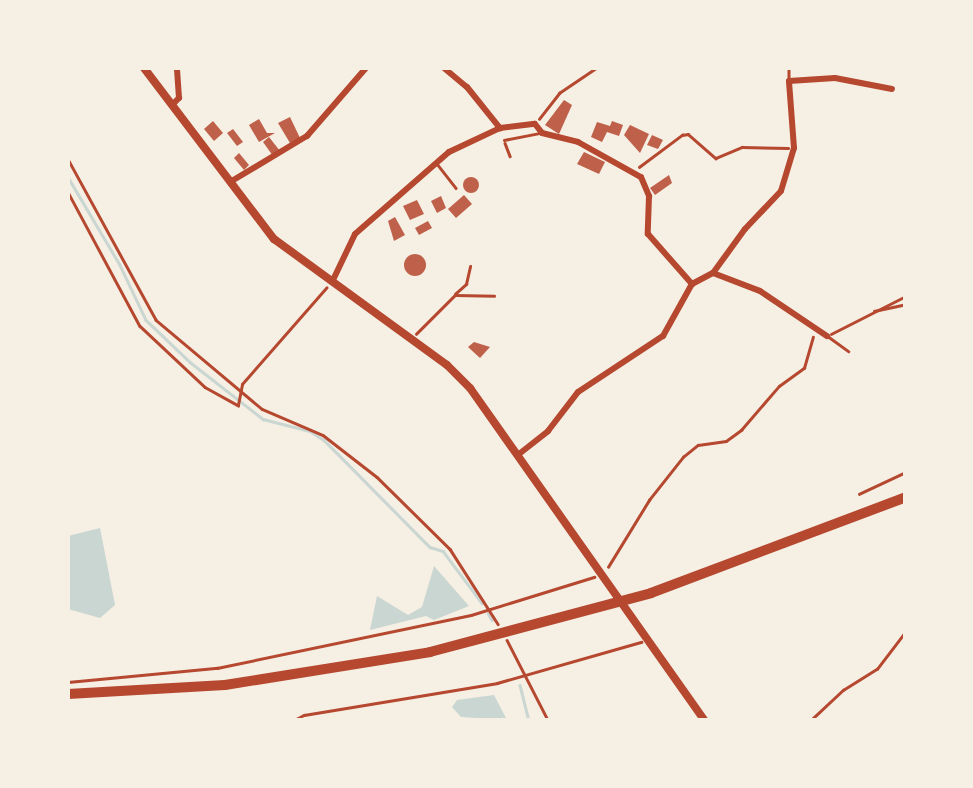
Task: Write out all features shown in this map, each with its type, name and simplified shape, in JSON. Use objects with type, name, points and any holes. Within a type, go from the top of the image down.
[{"type":"highway","points":[[68,694],[224,686],[328,672],[430,652],[651,593],[906,497]]},
{"type":"highway","points":[[784,546],[906,497]]},
{"type":"street","points":[[144,68],[274,239],[411,338],[470,388],[704,720]]},
{"type":"street","points":[[172,105],[179,98],[178,68]]},
{"type":"street","points":[[230,182],[307,136],[366,68]]},
{"type":"street","points":[[444,68],[467,88],[500,128]]},
{"type":"street","points":[[519,454],[548,431],[578,392],[663,336],[692,284],[713,273],[745,229],[781,190],[794,148],[789,82],[835,78],[892,89]]},
{"type":"street","points":[[333,280],[355,234],[456,147],[500,128],[535,124],[542,133],[578,142],[634,172],[649,196],[648,234],[692,284]]},
{"type":"street","points":[[713,273],[760,291],[828,336]]},
{"type":"lane","points":[[788,68],[789,82]]},
{"type":"lane","points":[[504,139],[542,133]]},
{"type":"lane","points":[[437,164],[456,188]]},
{"type":"lane","points":[[828,336],[848,351]]},
{"type":"path","points":[[535,124],[559,93],[596,68]]},
{"type":"path","points":[[634,172],[688,134],[716,158],[742,147],[794,148]]},
{"type":"path","points":[[504,139],[510,156]]},
{"type":"path","points":[[68,160],[156,320],[262,409],[323,434],[378,477],[450,549],[498,624]]},
{"type":"path","points":[[68,192],[140,326],[205,387],[238,405],[242,384],[333,280]]},
{"type":"path","points":[[411,338],[466,284],[470,266]]},
{"type":"path","points":[[454,295],[494,296]]},
{"type":"path","points":[[828,336],[868,312],[906,296]]},
{"type":"path","points":[[868,312],[906,304]]},
{"type":"path","points":[[68,682],[217,668],[414,628],[602,574],[648,500],[690,450],[733,437],[778,386],[801,372],[815,328]]},
{"type":"path","points":[[859,494],[906,472]]},
{"type":"path","points":[[811,720],[843,690],[876,669],[906,630]]},
{"type":"path","points":[[294,720],[304,714],[363,708],[526,674],[648,640]]},
{"type":"path","points":[[508,641],[548,720]]},
{"type":"shaded area","points":[[100,528],[115,605],[100,618],[68,609],[68,536]]},
{"type":"shaded area","points":[[434,566],[469,606],[434,620],[426,616],[370,630],[377,596],[408,615],[422,607]]},
{"type":"shaded area","points":[[494,695],[507,720],[461,717],[452,707],[457,700]]},
{"type":"building","points":[[564,100],[572,105],[559,134],[545,125]]},
{"type":"building","points":[[290,117],[300,138],[290,143],[278,123]]},
{"type":"building","points":[[259,119],[267,133],[275,133],[259,142],[249,125]]},
{"type":"building","points":[[213,121],[223,133],[214,141],[204,129]]},
{"type":"building","points":[[612,121],[623,125],[619,136],[607,132],[602,142],[591,137],[597,122],[610,126]]},
{"type":"building","points":[[630,125],[649,134],[640,153],[624,135]]},
{"type":"building","points":[[233,129],[243,142],[237,146],[227,133]]},
{"type":"building","points":[[652,135],[663,140],[658,149],[647,145]]},
{"type":"building","points":[[269,137],[280,151],[273,156],[263,142]]},
{"type":"building","points":[[584,152],[605,162],[599,174],[577,164]]},
{"type":"building","points":[[239,153],[249,165],[244,170],[234,158]]},
{"type":"building","points":[[669,175],[672,183],[655,195],[650,188]]},
{"type":"building","points":[[471,177],[479,185],[471,193],[463,185]]},
{"type":"building","points":[[464,195],[472,204],[456,218],[448,209]]},
{"type":"building","points":[[441,196],[446,208],[437,213],[431,201]]},
{"type":"building","points":[[417,200],[424,214],[410,220],[403,206]]},
{"type":"building","points":[[395,217],[405,235],[394,241],[388,221]]},
{"type":"building","points":[[428,221],[432,228],[419,235],[415,228]]},
{"type":"building","points":[[415,254],[423,257],[423,273],[415,276],[407,273],[404,265],[407,257]]},
{"type":"building","points":[[474,342],[490,347],[480,358],[468,347]]},
{"type":"waterway","points":[[68,177],[120,265],[146,320],[190,362],[263,419],[310,431],[324,440],[430,547],[443,551],[482,603]]},
{"type":"waterway","points":[[488,613],[492,620]]},
{"type":"waterway","points":[[520,685],[529,720]]}]
